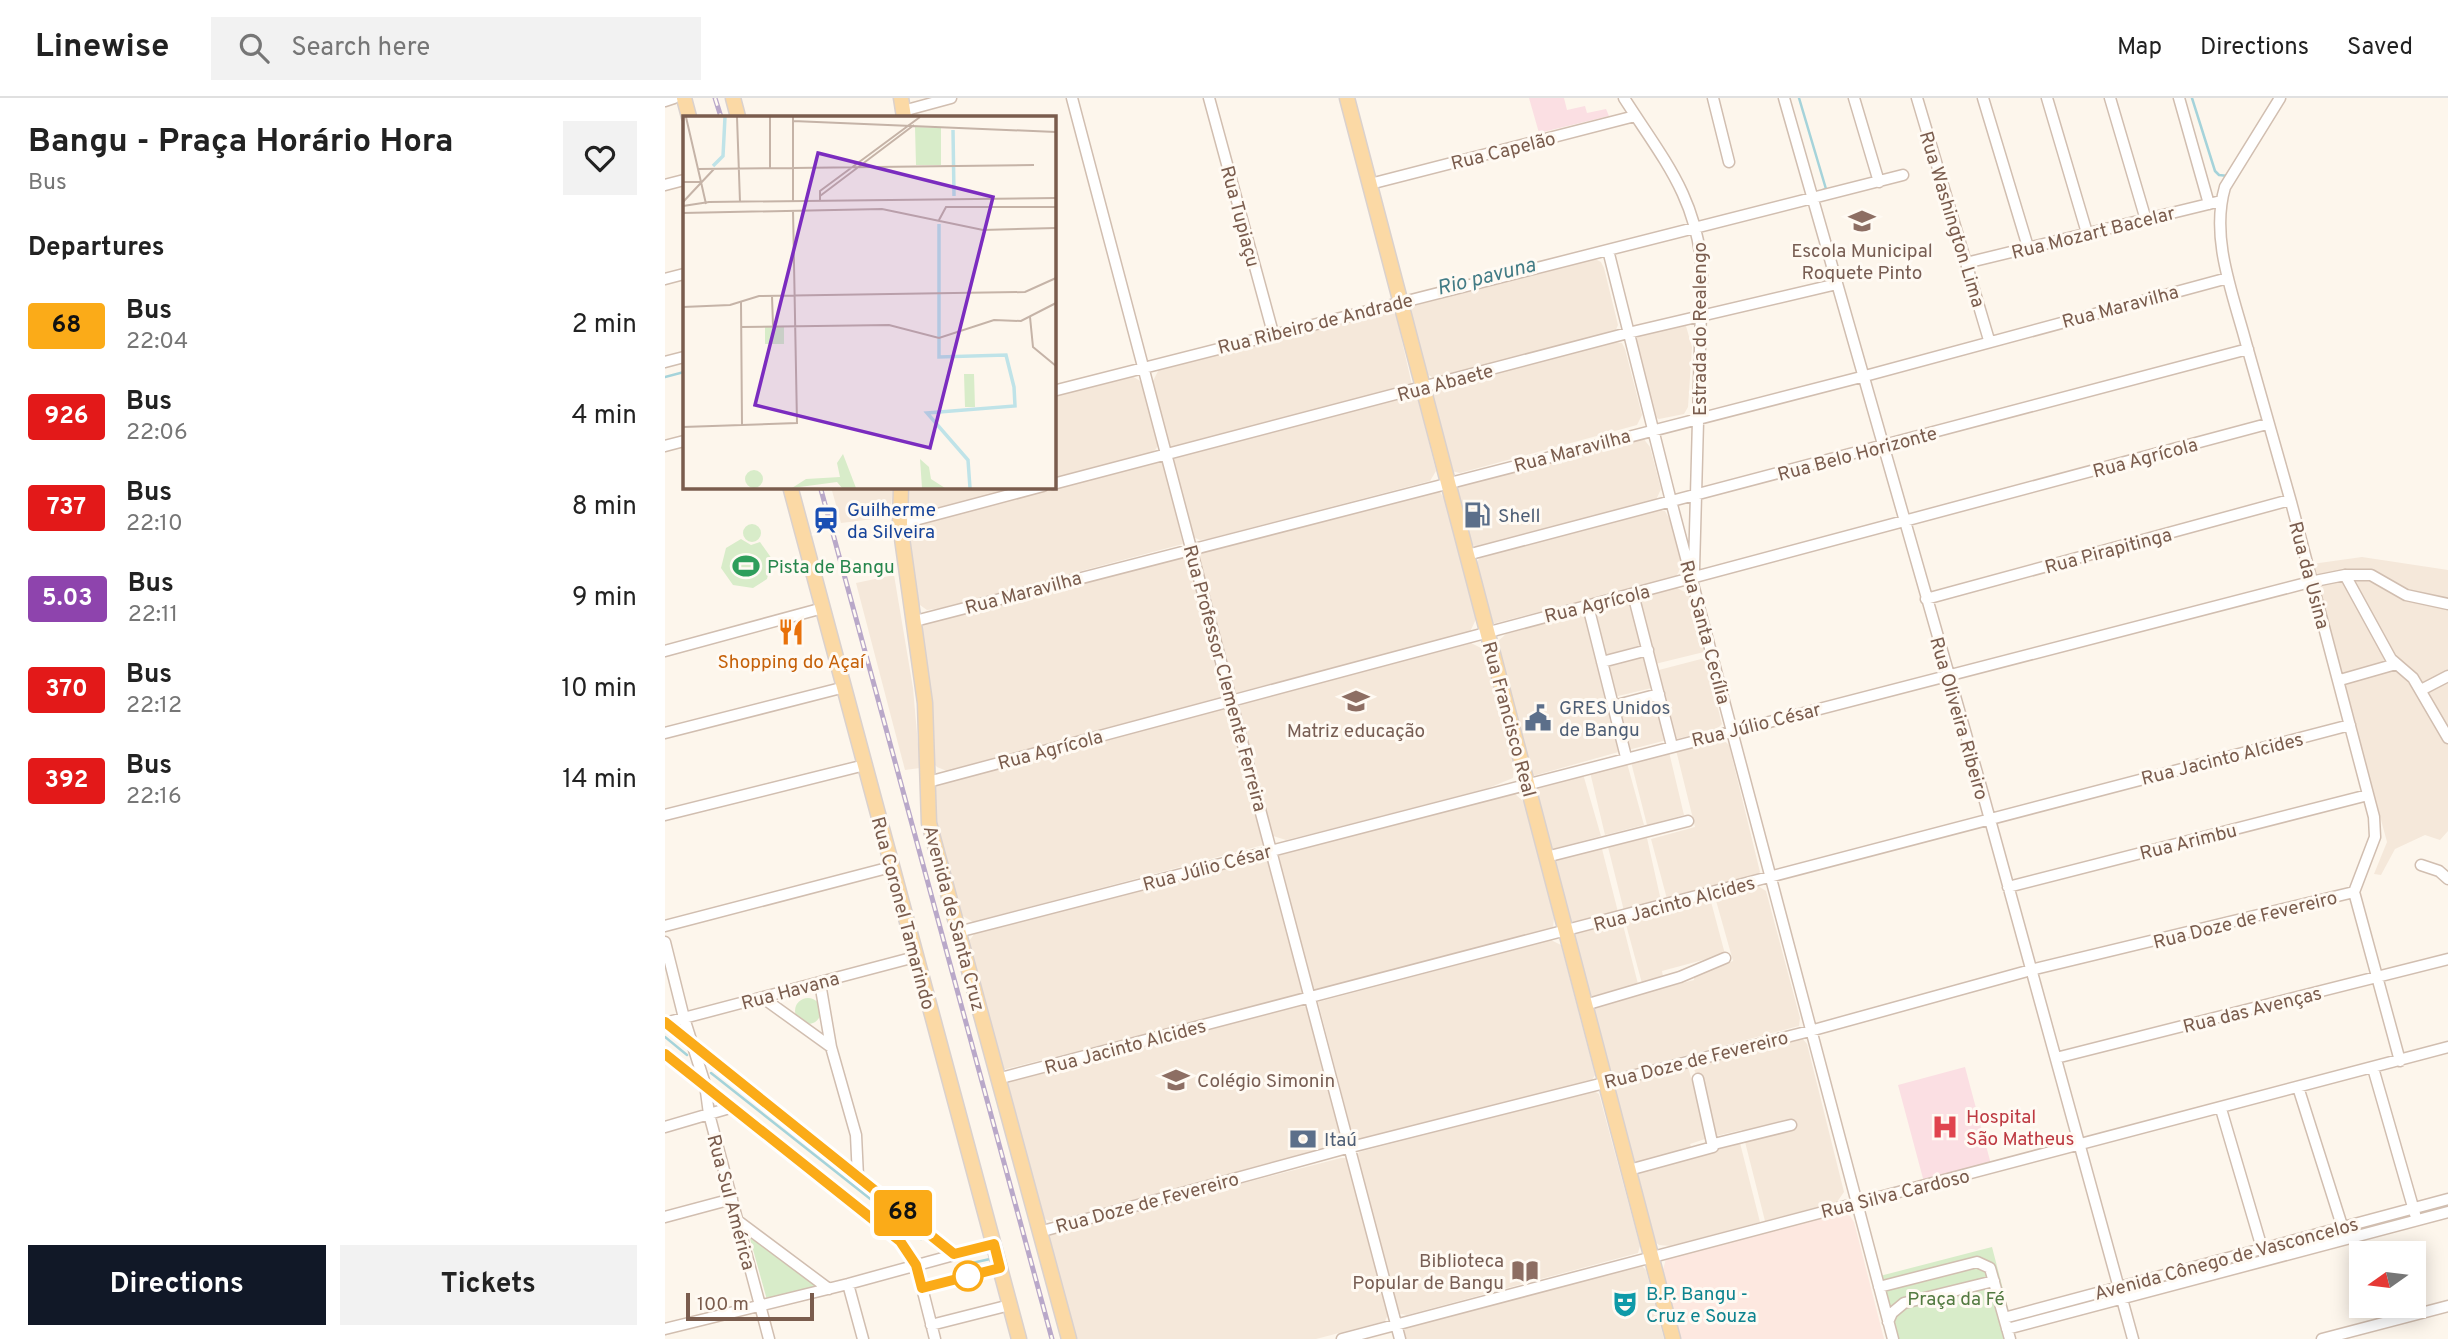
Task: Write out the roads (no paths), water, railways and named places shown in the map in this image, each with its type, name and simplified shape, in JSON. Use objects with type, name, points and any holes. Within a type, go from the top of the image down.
[{"type":"main road","points":[[684,98],[689,116]]},
{"type":"main road","points":[[733,98],[738,116]]},
{"type":"main road","name":"Rua Francisco Real","points":[[1347,98],[1674,1339]]},
{"type":"main road","name":"Rua Coronel Tamarindo","points":[[791,488],[1019,1339]]},
{"type":"main road","name":"Avenida de Santa Cruz","points":[[901,488],[900,524],[925,702],[929,823],[1069,1339]]},
{"type":"street","points":[[665,101],[674,98]]},
{"type":"street","points":[[902,109],[951,98]]},
{"type":"street","name":"Rua Professor Clemente Ferreira","points":[[1072,98],[1272,849],[1347,1148],[1400,1339]]},
{"type":"street","name":"Rua Tupiaçu","points":[[1209,98],[1273,331]]},
{"type":"street","name":"Estrada do Realengo","points":[[1624,98],[1679,184],[1697,227],[1702,273],[1698,494],[1693,579]]},
{"type":"street","points":[[1713,98],[1729,162]]},
{"type":"street","name":"Rua Oliveira Ribeiro","points":[[1784,98],[1865,376],[1903,524],[1949,675],[2133,1339]]},
{"type":"street","points":[[1854,98],[1879,182]]},
{"type":"street","name":"Rua Washington Lima","points":[[1917,98],[1989,340]]},
{"type":"street","points":[[1983,98],[2028,247]]},
{"type":"street","points":[[2047,98],[2087,233]]},
{"type":"street","points":[[2110,98],[2146,219]]},
{"type":"street","points":[[2179,98],[2209,204]]},
{"type":"street","name":"Rua da Usina","points":[[2275,100],[2231,173],[2221,201],[2222,241],[2228,278],[2310,582],[2340,681],[2368,795],[2375,837],[2354,892]]},
{"type":"street","name":"Rua Capelão","points":[[1370,184],[1635,116]]},
{"type":"street","name":"Rua Ribeiro de Andrade","points":[[1055,390],[1273,331],[1813,200],[1903,175]]},
{"type":"street","points":[[665,185],[683,180]]},
{"type":"street","name":"Rua Mozart Bacelar","points":[[1966,263],[2221,201]]},
{"type":"street","name":"Rua Santa Cecília","points":[[1608,250],[1652,429],[1893,1339]]},
{"type":"street","points":[[665,279],[683,274]]},
{"type":"street","name":"Rua Maravilha","points":[[915,621],[1191,547],[1865,376],[1989,340],[2228,278]]},
{"type":"street","name":"Rua Abaete","points":[[1055,483],[1628,334],[1837,284]]},
{"type":"street","name":"Rua Belo Horizonte","points":[[1467,555],[2248,349]]},
{"type":"street","points":[[665,362],[683,357]]},
{"type":"street","name":"Rua Agrícola","points":[[928,782],[1903,524],[2267,424]]},
{"type":"street","points":[[665,446],[683,441]]},
{"type":"street","points":[[900,524],[1035,488]]},
{"type":"street","name":"Rua Pirapitinga","points":[[1926,599],[2290,500]]},
{"type":"street","points":[[2345,575],[2396,664],[2413,678],[2448,738]]},
{"type":"street","name":"Rua Júlio César","points":[[958,932],[2310,582],[2345,575],[2371,575],[2406,595],[2448,604]]},
{"type":"street","points":[[1633,594],[1672,746]]},
{"type":"street","points":[[1588,606],[1626,758]]},
{"type":"street","points":[[665,651],[823,608]]},
{"type":"street","points":[[1602,662],[1648,650]]},
{"type":"street","points":[[2340,681],[2396,664]]},
{"type":"street","points":[[2421,691],[2448,676]]},
{"type":"street","points":[[665,733],[845,687]]},
{"type":"street","points":[[1613,706],[1659,694]]},
{"type":"street","name":"Rua Jacinto Alcides","points":[[997,1079],[2350,725]]},
{"type":"street","points":[[665,816],[865,765]]},
{"type":"street","name":"Rua Arimbu","points":[[2008,887],[2368,795]]},
{"type":"street","points":[[1546,856],[1688,821]]},
{"type":"street","points":[[2421,865],[2439,871],[2448,880]]},
{"type":"street","points":[[665,926],[891,867]]},
{"type":"street","points":[[2354,892],[2400,1061]]},
{"type":"street","name":"Rua Doze de Fevereiro","points":[[1039,1232],[1605,1080],[1810,1031],[2032,970],[2354,892]]},
{"type":"street","name":"Rua Sul América","points":[[665,942],[684,1018],[705,1084],[709,1114],[769,1339]]},
{"type":"street","name":"Rua Havana","points":[[665,1022],[915,957]]},
{"type":"street","points":[[1585,1005],[1680,977],[1725,958]]},
{"type":"street","name":"Rua das Avenças","points":[[2056,1058],[2448,959]]},
{"type":"street","points":[[820,983],[831,1047],[856,1135],[858,1177]]},
{"type":"street","points":[[763,998],[831,1047]]},
{"type":"street","points":[[665,1022],[954,1254]]},
{"type":"street","name":"Rua Silva Cardoso","points":[[1342,1339],[2448,1047]]},
{"type":"street","points":[[665,1054],[900,1241],[916,1265],[935,1339]]},
{"type":"street","points":[[2373,1068],[2417,1220]]},
{"type":"street","points":[[1697,1079],[1714,1144]]},
{"type":"street","points":[[2298,1087],[2346,1238]]},
{"type":"street","points":[[665,1127],[733,1107]]},
{"type":"street","points":[[2221,1109],[2266,1261]]},
{"type":"street","points":[[1629,1170],[1711,1149],[1714,1144],[1791,1125]]},
{"type":"street","points":[[665,1217],[732,1199]]},
{"type":"street","name":"Avenida Cônego de Vasconcelos","points":[[2007,1329],[2262,1249],[2448,1199]]},
{"type":"street","name":"Avenida Cônego de Vasconcelos","points":[[2121,1293],[2266,1261],[2448,1212]]},
{"type":"street","points":[[738,1221],[829,1289]]},
{"type":"street","points":[[665,1329],[829,1289],[994,1244]]},
{"type":"street","points":[[1879,1287],[1977,1262],[1990,1268],[2007,1329]]},
{"type":"street","points":[[1888,1322],[1892,1313],[1904,1303],[1994,1282]]},
{"type":"street","points":[[848,1284],[863,1339]]},
{"type":"street","points":[[931,1325],[1010,1306]]},
{"type":"street","points":[[2322,1339],[2448,1307]]},
{"type":"waterway","name":"Rio pavuna","points":[[1799,98],[1826,189],[1823,190]]},
{"type":"waterway","name":"Rio pavuna","points":[[2192,98],[2215,171],[2219,175],[2228,176]]},
{"type":"waterway","name":"Rio pavuna","points":[[665,377],[683,372]]},
{"type":"waterway","points":[[665,1037],[687,1055]]},
{"type":"waterway","points":[[711,1073],[921,1239]]},
{"type":"waterway","points":[[963,1265],[990,1259]]},
{"type":"railway","points":[[715,98],[721,116]]},
{"type":"railway","points":[[821,488],[1052,1339]]},
{"type":"place","name":"Escola Municipal Roquete Pinto","points":[[1862,221]]},
{"type":"place","name":"Shell","points":[[1477,515]]},
{"type":"place","name":"Guilherme da Silveira","points":[[826,520]]},
{"type":"place","name":"Pista de Bangu","points":[[746,566]]},
{"type":"place","name":"Shopping do Açaí","points":[[791,632]]},
{"type":"place","name":"Matriz educação","points":[[1356,701]]},
{"type":"place","name":"GRES Unidos de Bangu","points":[[1538,718]]},
{"type":"place","name":"Colégio Simonin","points":[[1176,1080]]},
{"type":"place","name":"Hospital São Matheus","points":[[1945,1127]]},
{"type":"place","name":"Itaú","points":[[1303,1139]]},
{"type":"place","name":"Biblioteca Popular de Bangu","points":[[1525,1271]]},
{"type":"place","name":"B.P. Bangu - Cruz e Souza","points":[[1625,1304]]},
{"type":"park label","name":"Praça da Fé","points":[[1956,1298]]}]
